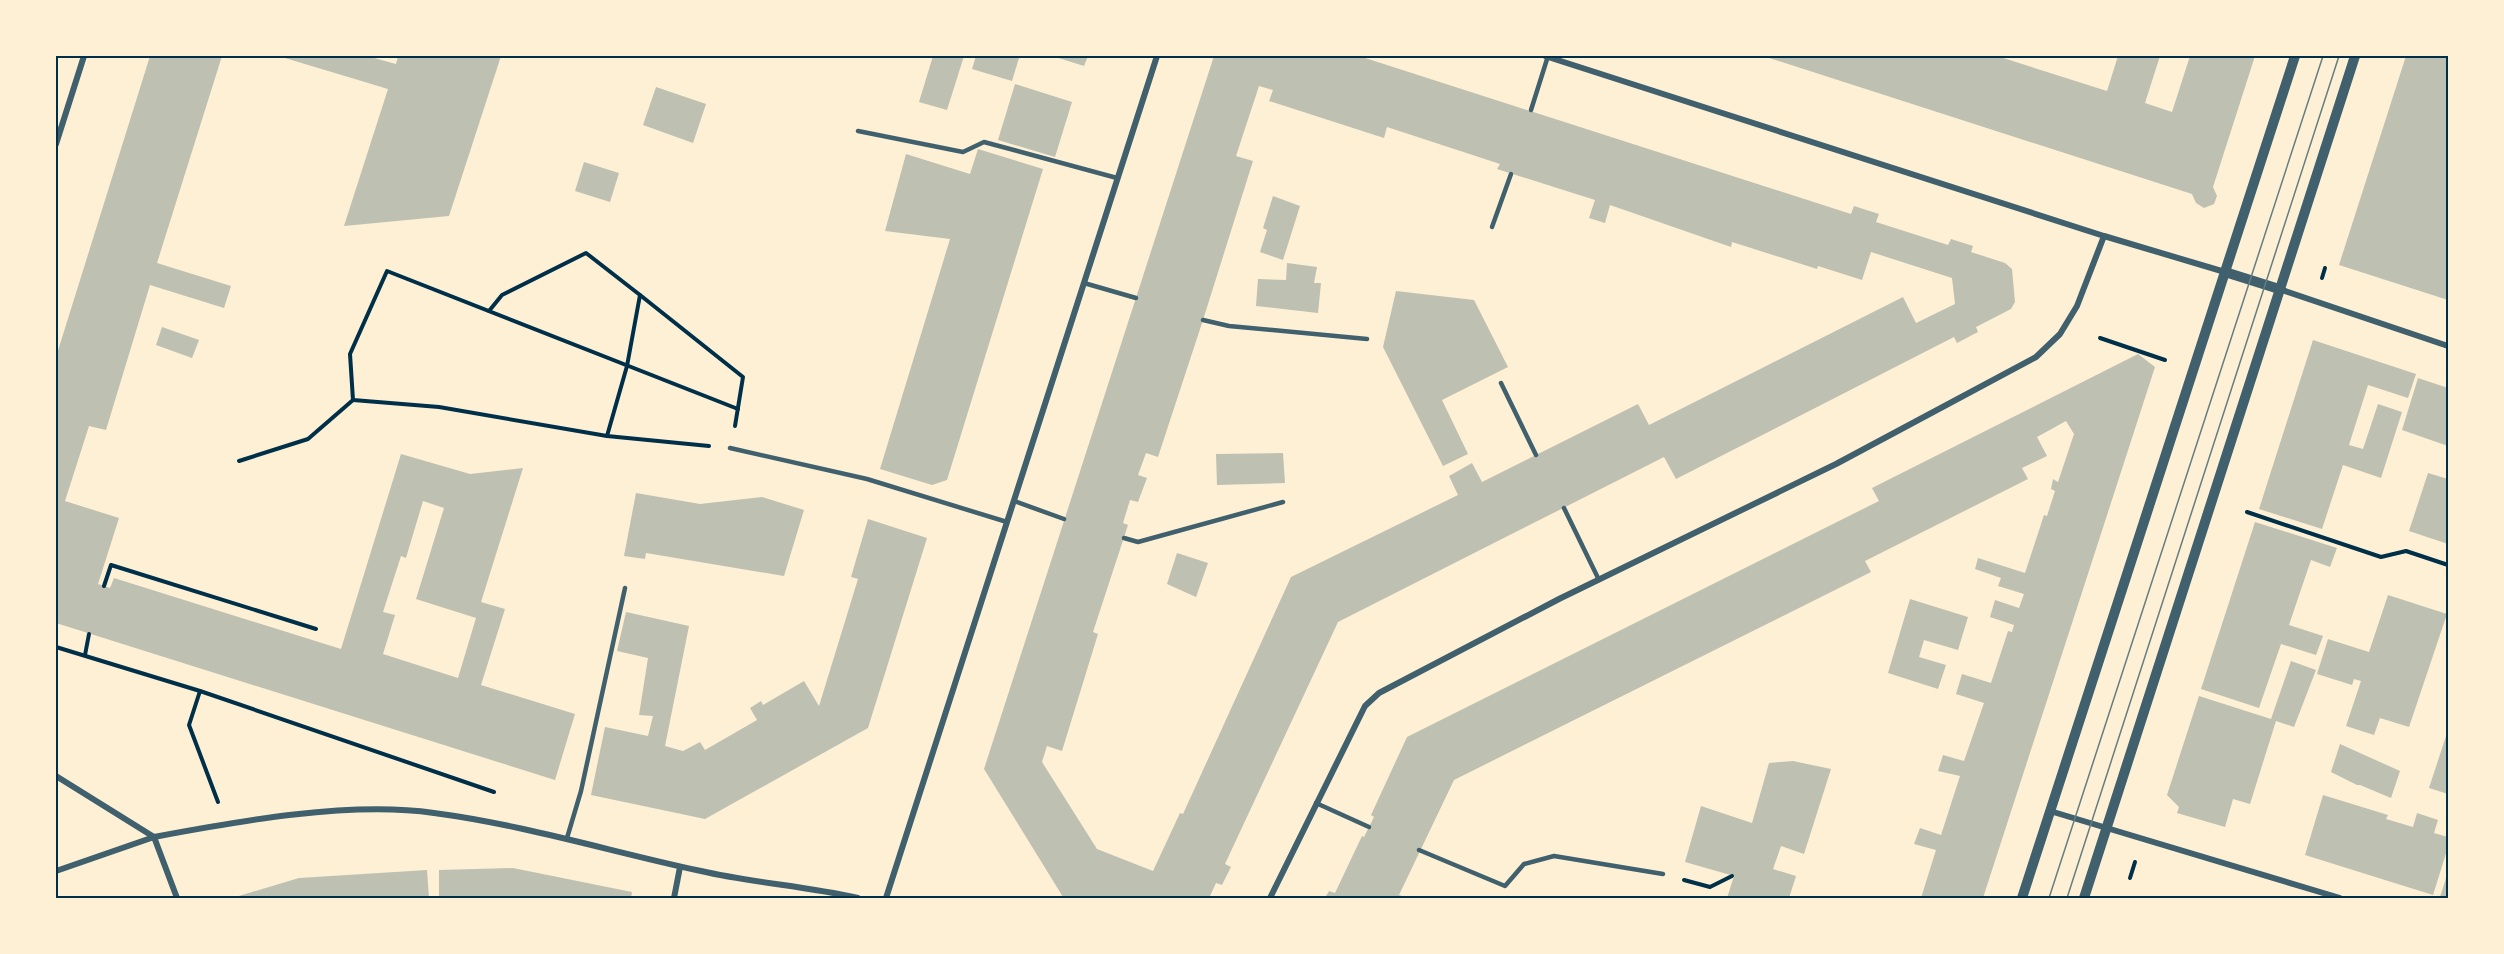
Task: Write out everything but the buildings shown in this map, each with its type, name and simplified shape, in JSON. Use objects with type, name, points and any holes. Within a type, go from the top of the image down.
[{"type":"street","points":[[56,144],[84,56]]},
{"type":"street","points":[[886,898],[1157,56]]},
{"type":"street","points":[[1547,56],[2448,345]]},
{"type":"street","points":[[2022,898],[2295,56]]},
{"type":"street","points":[[2084,898],[2355,56]]},
{"type":"street","points":[[1270,898],[1365,706],[1379,693],[1599,580],[1836,464],[2036,357],[2060,334],[2077,306],[2104,236]]},
{"type":"street","points":[[56,776],[154,837],[177,898]]},
{"type":"street","points":[[56,871],[154,837],[246,821],[328,812],[382,810],[433,812],[567,838],[723,876],[822,890],[858,898]]},
{"type":"street","points":[[2050,811],[2340,898]]},
{"type":"street","points":[[674,898],[680,867]]},
{"type":"lane","points":[[1531,110],[1547,56]]},
{"type":"lane","points":[[858,130],[963,152],[984,142],[1117,178]]},
{"type":"lane","points":[[1492,227],[1511,174]]},
{"type":"lane","points":[[1084,283],[1136,298]]},
{"type":"lane","points":[[1203,320],[1228,326],[1367,339]]},
{"type":"lane","points":[[1501,382],[1536,454]]},
{"type":"lane","points":[[730,448],[867,479],[1007,522]]},
{"type":"lane","points":[[1014,501],[1064,519]]},
{"type":"lane","points":[[1124,538],[1138,542],[1283,502]]},
{"type":"lane","points":[[1563,508],[1599,580]]},
{"type":"lane","points":[[567,838],[581,791],[625,588]]},
{"type":"lane","points":[[1316,803],[1369,827]]},
{"type":"lane","points":[[1419,850],[1505,886],[1524,864],[1554,856],[1664,874]]},
{"type":"path","points":[[239,461],[308,439],[352,400],[439,406],[607,436],[730,448],[743,377],[586,253],[502,295],[489,311]]},
{"type":"path","points":[[352,400],[350,354],[387,271],[738,409]]},
{"type":"path","points":[[607,436],[627,366],[640,295]]},
{"type":"path","points":[[2100,338],[2165,360]]},
{"type":"path","points":[[2247,512],[2381,557],[2406,551],[2448,565]]},
{"type":"path","points":[[104,586],[111,565],[316,629]]},
{"type":"path","points":[[85,655],[89,634]]},
{"type":"path","points":[[56,647],[200,691],[494,792]]},
{"type":"path","points":[[200,691],[189,725],[218,802]]},
{"type":"path","points":[[1681,880],[1710,887],[1732,876]]},
{"type":"tram line","points":[[2049,898],[2323,56]]},
{"type":"tram line","points":[[2067,898],[2339,56]]}]
